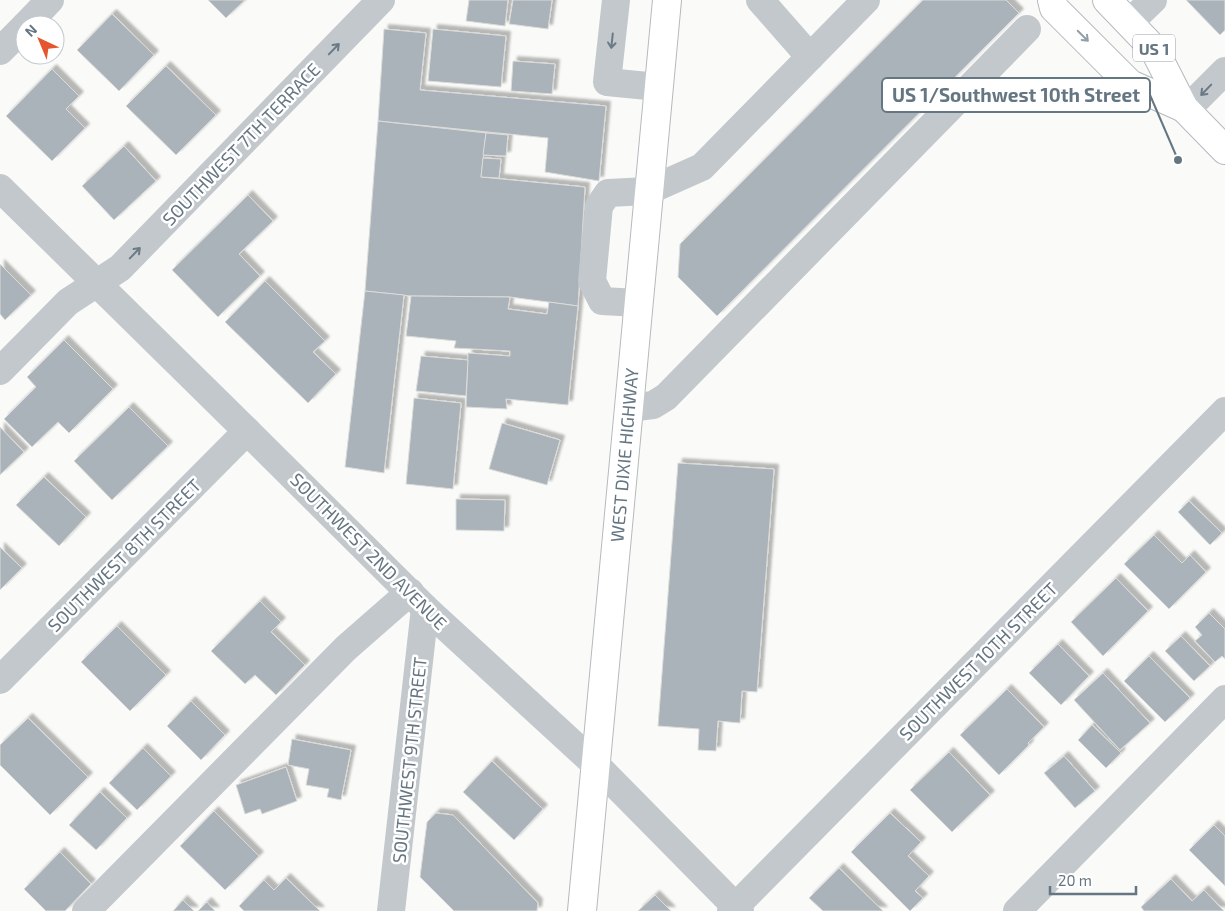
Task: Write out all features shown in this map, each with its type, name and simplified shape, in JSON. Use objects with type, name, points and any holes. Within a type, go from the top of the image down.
[{"type":"main road","name":"WEST DIXIE HIGHWAY","points":[[582,911],[667,0]]},
{"type":"main road","name":"US 1","points":[[1052,0],[1054,8],[1130,84],[1185,109]]},
{"type":"main road","name":"US 1","points":[[1107,0],[1154,49],[1185,109],[1225,149]]},
{"type":"street","points":[[35,15],[50,0]]},
{"type":"street","name":"SOUTHWEST 7TH TERRACE","points":[[0,371],[68,302],[120,268],[381,0]]},
{"type":"street","points":[[616,0],[608,82],[658,87]]},
{"type":"street","points":[[760,0],[810,58]]},
{"type":"street","points":[[638,303],[602,301],[592,281],[599,206],[608,193],[648,191],[702,167],[866,0]]},
{"type":"street","points":[[1129,23],[1153,0]]},
{"type":"street","points":[[629,408],[653,405],[666,397],[1027,29]]},
{"type":"street","points":[[0,51],[15,35]]},
{"type":"street","points":[[1185,109],[1225,71]]},
{"type":"street","name":"SOUTHWEST 2ND AVENUE","points":[[0,188],[248,430],[418,600],[596,765],[736,910]]},
{"type":"street","name":"SOUTHWEST 10TH STREET","points":[[736,910],[1225,411]]},
{"type":"street","name":"SOUTHWEST 8TH STREET","points":[[0,680],[248,430]]},
{"type":"street","points":[[86,911],[346,648],[418,600]]},
{"type":"street","name":"SOUTHWEST 9TH STREET","points":[[391,911],[418,600]]},
{"type":"street","points":[[1017,911],[1225,699]]},
{"type":"building","points":[[208,0],[245,0],[226,18]]},
{"type":"building","points":[[469,0],[508,0],[505,26],[466,21]]},
{"type":"building","points":[[513,0],[552,0],[548,29],[509,24]]},
{"type":"building","points":[[923,0],[1006,0],[1019,13],[717,316],[678,277],[680,244]]},
{"type":"building","points":[[1186,0],[1225,0],[1225,30],[1220,35]]},
{"type":"building","points":[[112,14],[154,55],[119,91],[77,50]]},
{"type":"building","points":[[384,29],[426,33],[420,90],[606,106],[599,181],[545,172],[548,138],[378,121]]},
{"type":"building","points":[[433,29],[506,36],[501,87],[428,81]]},
{"type":"building","points":[[513,61],[555,64],[552,94],[511,91]]},
{"type":"building","points":[[166,66],[216,115],[176,155],[126,106]]},
{"type":"building","points":[[52,69],[79,96],[66,109],[85,128],[52,161],[6,116]]},
{"type":"building","points":[[378,121],[486,133],[481,177],[585,187],[578,306],[510,297],[411,296],[365,291]]},
{"type":"building","points":[[486,133],[508,135],[506,156],[483,155]]},
{"type":"building","points":[[124,146],[156,181],[114,220],[82,186]]},
{"type":"building","points":[[483,158],[501,159],[499,178],[481,177]]},
{"type":"building","points":[[248,195],[273,221],[239,254],[260,276],[218,317],[172,270]]},
{"type":"building","points":[[0,264],[31,295],[5,320],[0,314]]},
{"type":"building","points":[[265,281],[325,341],[313,352],[336,374],[308,403],[225,322]]},
{"type":"building","points":[[365,291],[404,295],[384,473],[345,467]]},
{"type":"building","points":[[411,296],[510,297],[508,309],[547,314],[549,302],[578,306],[568,405],[506,399],[507,409],[466,407],[468,353],[510,356],[510,351],[454,348],[456,341],[406,336]]},
{"type":"building","points":[[64,340],[113,389],[69,433],[58,422],[32,447],[4,419],[36,387],[27,377]]},
{"type":"building","points":[[421,356],[468,360],[466,396],[416,391]]},
{"type":"building","points":[[414,398],[461,403],[453,489],[406,484]]},
{"type":"building","points":[[129,407],[168,446],[112,500],[74,461]]},
{"type":"building","points":[[502,423],[560,440],[547,485],[489,469]]},
{"type":"building","points":[[0,427],[24,452],[0,475]]},
{"type":"building","points":[[678,463],[774,469],[757,692],[742,691],[740,723],[718,721],[716,751],[698,750],[699,729],[658,726]]},
{"type":"building","points":[[44,477],[86,517],[59,546],[16,505]]},
{"type":"building","points":[[456,499],[505,500],[504,531],[456,530]]},
{"type":"building","points":[[1189,501],[1222,533],[1210,545],[1178,512]]},
{"type":"building","points":[[1154,535],[1182,563],[1190,555],[1206,572],[1169,609],[1124,564]]},
{"type":"building","points":[[0,547],[22,568],[0,590]]},
{"type":"building","points":[[1116,578],[1148,611],[1103,656],[1071,622]]},
{"type":"building","points":[[260,601],[281,622],[271,632],[305,665],[276,695],[255,675],[245,684],[211,651]]},
{"type":"building","points":[[1209,613],[1225,629],[1225,659],[1222,656],[1215,662],[1195,641],[1202,635],[1195,627]]},
{"type":"building","points":[[117,626],[166,675],[130,711],[81,662]]},
{"type":"building","points":[[1181,636],[1210,666],[1194,681],[1165,651]]},
{"type":"building","points":[[1058,644],[1089,676],[1061,705],[1029,673]]},
{"type":"building","points":[[1149,656],[1190,698],[1165,722],[1124,681]]},
{"type":"building","points":[[1103,673],[1150,723],[1120,750],[1074,700]]},
{"type":"building","points":[[1007,689],[1044,727],[999,775],[960,735]]},
{"type":"building","points":[[191,701],[225,735],[201,760],[167,726]]},
{"type":"building","points":[[28,718],[88,777],[50,815],[0,765],[0,745]]},
{"type":"building","points":[[1092,725],[1121,753],[1106,768],[1078,740]]},
{"type":"building","points":[[292,739],[351,750],[341,800],[327,797],[329,789],[306,785],[309,769],[288,765]]},
{"type":"building","points":[[143,748],[171,776],[137,810],[109,783]]},
{"type":"building","points":[[949,752],[990,795],[952,832],[910,790]]},
{"type":"building","points":[[1064,756],[1095,791],[1075,808],[1044,773]]},
{"type":"building","points":[[492,761],[543,809],[514,840],[463,792]]},
{"type":"building","points":[[286,767],[297,801],[262,814],[260,809],[245,814],[236,785]]},
{"type":"building","points":[[100,792],[127,818],[96,850],[69,825]]},
{"type":"building","points":[[214,811],[259,856],[225,890],[180,846]]},
{"type":"building","points":[[436,813],[453,815],[538,903],[537,911],[454,911],[420,877],[427,822]]},
{"type":"building","points":[[890,813],[921,842],[908,856],[929,876],[915,891],[923,898],[910,911],[851,852]]},
{"type":"building","points":[[1214,825],[1225,836],[1225,886],[1189,850]]},
{"type":"building","points":[[60,852],[91,884],[65,911],[46,911],[24,889]]},
{"type":"building","points":[[839,868],[883,911],[823,911],[809,898]]},
{"type":"building","points":[[286,878],[320,911],[244,911],[239,906],[264,880],[274,890]]},
{"type":"building","points":[[1171,879],[1192,901],[1204,890],[1224,911],[1144,911],[1141,907]]},
{"type":"building","points":[[655,895],[671,911],[638,911]]},
{"type":"building","points":[[183,900],[194,911],[173,911]]},
{"type":"building","points":[[207,902],[215,911],[198,911]]},
{"type":"place","name":"US 1/Southwest 10th Street","points":[[1178,160]]}]
